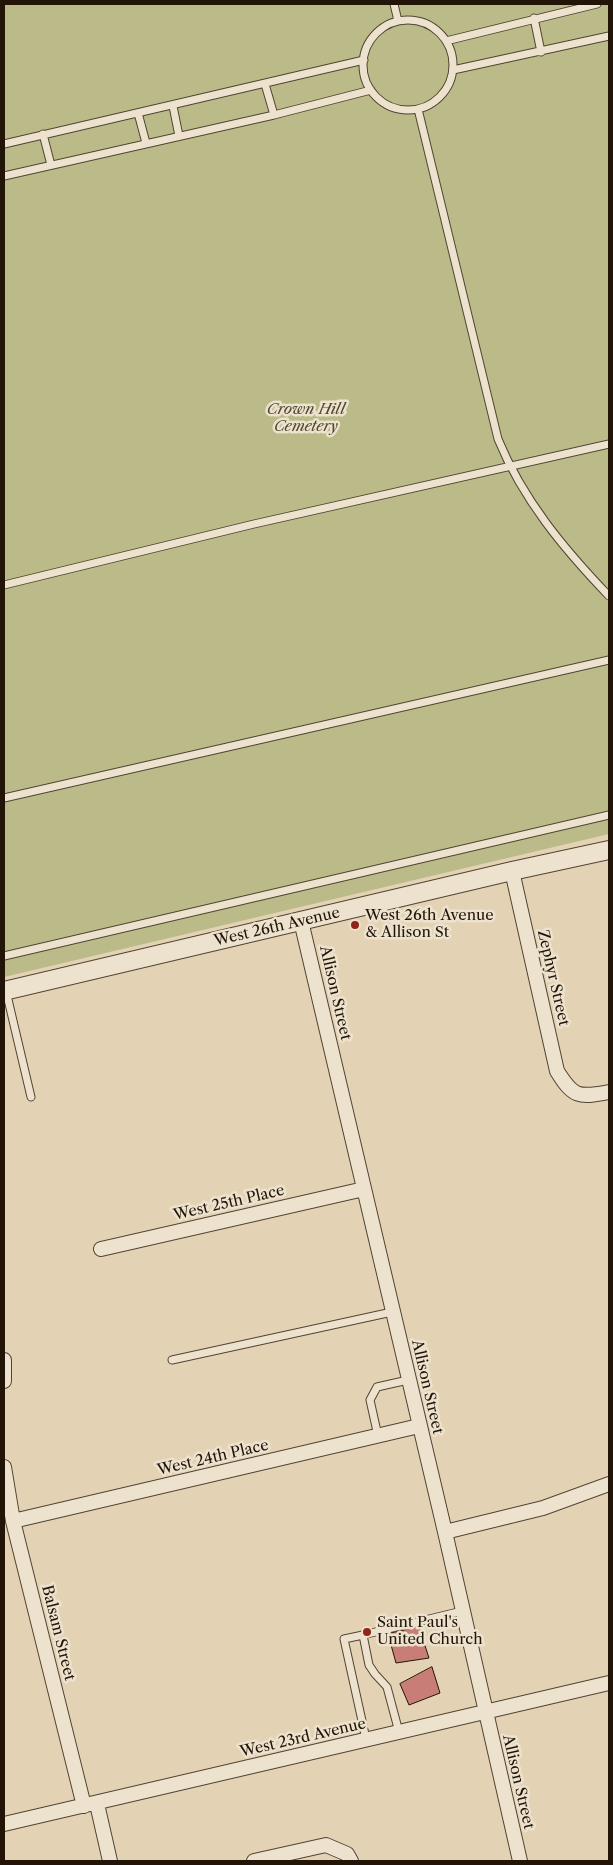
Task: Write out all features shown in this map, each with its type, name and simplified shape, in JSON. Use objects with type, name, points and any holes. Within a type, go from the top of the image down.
[{"type":"street","name":"West 26th Avenue","points":[[5,991],[512,871],[609,850]]},
{"type":"street","name":"Zephyr Street","points":[[512,871],[557,1071],[569,1090],[583,1096],[609,1092]]},
{"type":"street","name":"Allison Street","points":[[301,921],[445,1532],[520,1861]]},
{"type":"street","name":"West 25th Place","points":[[100,1248],[364,1189]]},
{"type":"street","points":[[4,1360],[4,1381]]},
{"type":"street","name":"West 24th Place","points":[[14,1521],[419,1426]]},
{"type":"street","name":"Balsam Street","points":[[4,1467],[14,1521],[91,1805],[110,1861]]},
{"type":"street","points":[[445,1532],[543,1508],[609,1484]]},
{"type":"street","name":"West 23rd Avenue","points":[[4,1824],[609,1683]]},
{"type":"street","points":[[254,1861],[326,1845],[347,1854],[351,1861]]},
{"type":"lane","points":[[394,4],[398,21]]},
{"type":"lane","points":[[446,41],[597,4]]},
{"type":"lane","points":[[534,18],[541,52]]},
{"type":"lane","points":[[412,20],[425,23],[437,30],[446,41],[452,55],[453,70],[450,84],[442,95],[431,104],[418,109],[405,110],[380,100],[371,90],[366,81],[364,60],[368,47],[375,35],[385,26],[398,21],[412,20]]},
{"type":"lane","points":[[453,70],[609,36]]},
{"type":"lane","points":[[4,144],[364,60]]},
{"type":"lane","points":[[266,84],[274,115]]},
{"type":"lane","points":[[4,176],[274,115],[371,90]]},
{"type":"lane","points":[[173,106],[179,136]]},
{"type":"lane","points":[[418,109],[498,439],[510,466],[538,512],[585,570],[609,596]]},
{"type":"lane","points":[[138,113],[146,143]]},
{"type":"lane","points":[[43,134],[51,165]]},
{"type":"lane","points":[[4,585],[254,524],[609,444]]},
{"type":"lane","points":[[4,798],[609,660]]},
{"type":"lane","points":[[4,956],[609,816]]},
{"type":"lane","points":[[5,991],[31,1098]]},
{"type":"lane","points":[[172,1360],[392,1312]]},
{"type":"lane","points":[[378,1436],[370,1400],[377,1387],[408,1380]]},
{"type":"lane","points":[[366,1740],[344,1639],[462,1611]]},
{"type":"lane","points":[[363,1635],[370,1665],[375,1674],[387,1687],[399,1732]]},
{"type":"green space","name":"Crown Hill Cemetery","points":[[4,4],[609,4],[609,834],[4,977]]},
{"type":"building","points":[[419,1627],[429,1658],[396,1663],[388,1634]]},
{"type":"building","points":[[432,1667],[440,1693],[409,1705],[400,1684]]},
{"type":"place","name":"West 26th Avenue & Allison St","points":[[355,925]]},
{"type":"place","name":"Saint Paul's United Church","points":[[367,1632]]}]
